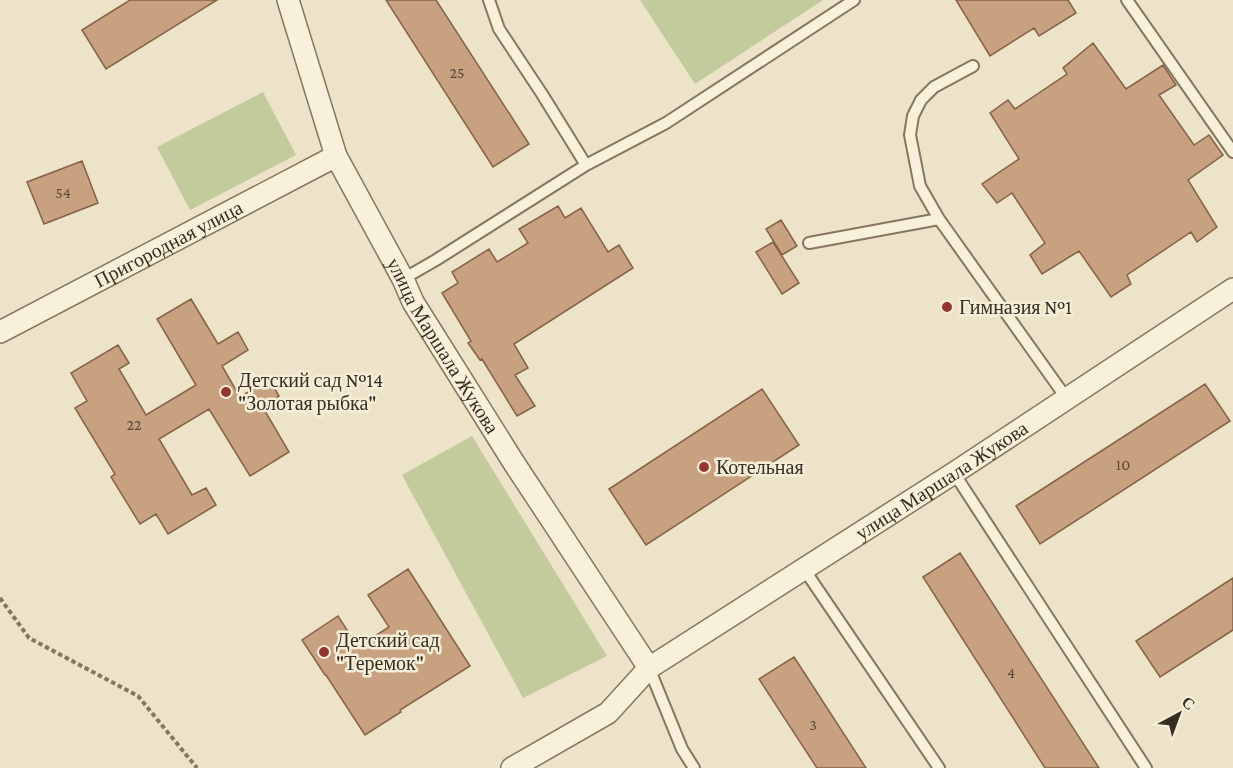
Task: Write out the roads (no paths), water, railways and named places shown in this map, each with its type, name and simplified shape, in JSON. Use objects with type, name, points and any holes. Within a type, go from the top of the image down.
[{"type":"street","name":"улица Маршала Жукова","points":[[288,0],[336,156],[403,279],[413,302],[508,453],[649,668]]},
{"type":"street","name":"Пригородная улица","points":[[0,332],[336,156]]},
{"type":"street","name":"улица Маршала Жукова","points":[[512,768],[608,713],[649,668],[954,473],[1233,289]]},
{"type":"lane","points":[[489,0],[499,29],[586,165]]},
{"type":"lane","points":[[403,279],[586,165],[666,123],[854,0]]},
{"type":"lane","points":[[1127,0],[1233,152]]},
{"type":"lane","points":[[973,66],[933,87],[921,100],[913,117],[910,135],[920,186],[939,219],[1067,399]]},
{"type":"lane","points":[[809,243],[939,219]]},
{"type":"lane","points":[[954,473],[1146,768]]},
{"type":"lane","points":[[804,570],[939,768]]},
{"type":"lane","points":[[649,668],[682,749],[694,768]]},
{"type":"place","name":"Гимназия №1","points":[[947,307]]},
{"type":"place","name":"Детский сад №14 \"Золотая рыбка\"","points":[[226,392]]},
{"type":"place","name":"Котельная","points":[[704,467]]},
{"type":"place","name":"Детский сад \"Теремок\"","points":[[324,652]]}]
